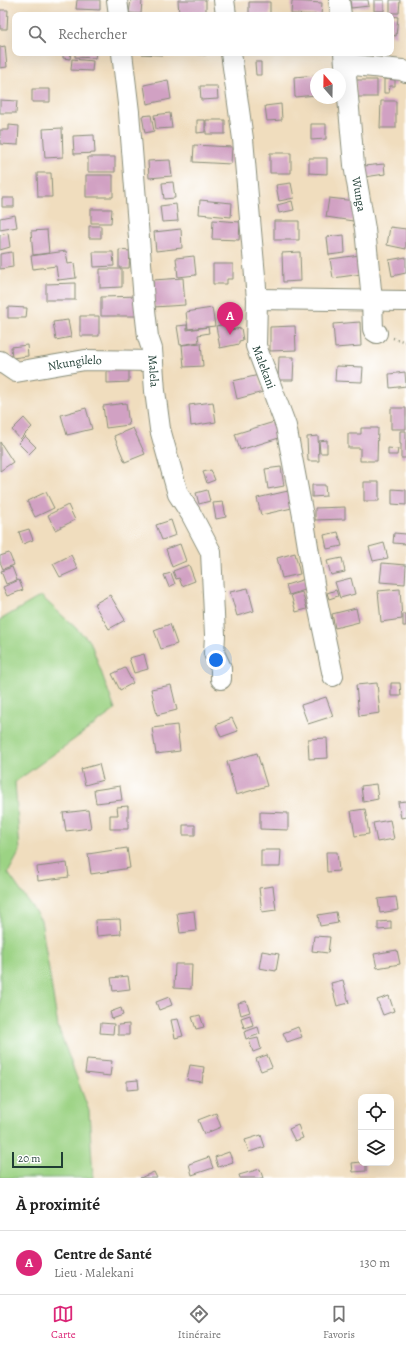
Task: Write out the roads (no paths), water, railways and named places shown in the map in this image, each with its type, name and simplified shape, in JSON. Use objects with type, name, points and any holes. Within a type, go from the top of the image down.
[{"type":"street","points":[[117,0],[119,12]]},
{"type":"street","points":[[224,0],[226,12]]},
{"type":"street","points":[[339,0],[341,12]]},
{"type":"street","name":"Malela","points":[[122,56],[129,112],[144,301],[148,337],[152,349],[155,391],[160,428],[178,494],[191,514],[211,552],[215,635],[214,653],[221,668],[221,679]]},
{"type":"street","name":"Malekani","points":[[231,56],[243,139],[257,299],[256,346],[286,426],[302,509],[316,596],[333,676]]},
{"type":"street","points":[[344,59],[406,72]]},
{"type":"street","name":"Wunga","points":[[344,59],[354,165],[365,229],[372,300],[373,328],[377,333]]},
{"type":"street","points":[[257,299],[406,301]]},
{"type":"street","name":"Nkungilelo","points":[[0,361],[16,372],[85,360],[153,361]]},
{"type":"place","name":"Centre de Santé","points":[[230,335]]}]
